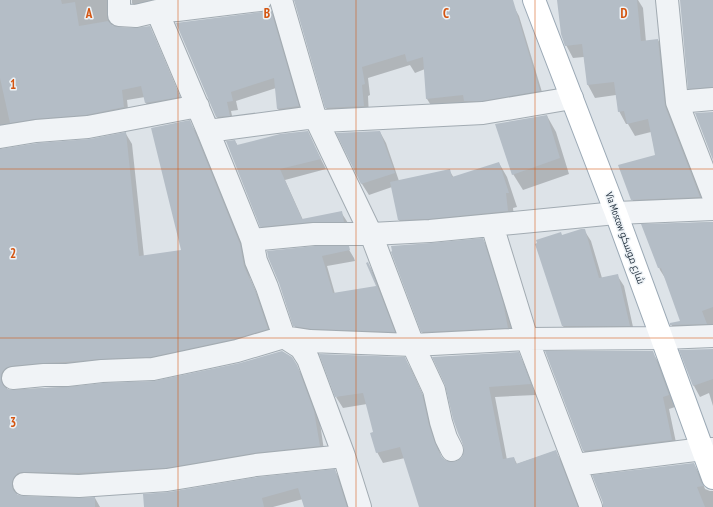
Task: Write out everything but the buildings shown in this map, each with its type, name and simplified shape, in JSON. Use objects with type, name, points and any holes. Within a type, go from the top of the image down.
[{"type":"main road","name":"Via Moscow شارع موسكو","points":[[534,0],[663,338],[708,449],[713,478]]},
{"type":"street","points":[[119,0],[119,15],[136,16],[157,11],[260,0]]},
{"type":"street","points":[[280,0],[315,117],[371,234],[414,345],[434,390],[441,422],[452,450]]},
{"type":"street","points":[[667,0],[677,102],[713,195]]},
{"type":"street","points":[[157,11],[198,106],[252,240],[256,261],[284,337],[301,348],[308,359],[344,456],[360,507]]},
{"type":"street","points":[[208,131],[315,117],[322,121],[483,113],[572,98]]},
{"type":"street","points":[[677,102],[713,99]]},
{"type":"street","points":[[0,137],[36,131],[88,127],[198,106]]},
{"type":"street","points":[[252,240],[314,234],[371,234],[430,231],[616,213],[713,209]]},
{"type":"street","points":[[492,225],[527,339],[591,507]]},
{"type":"street","points":[[13,378],[44,375],[67,375],[102,371],[153,369],[238,351],[284,337],[310,341],[414,345],[527,339],[713,336]]},
{"type":"street","points":[[575,465],[708,449]]},
{"type":"street","points":[[24,484],[78,486],[167,480],[256,465],[344,456]]}]
